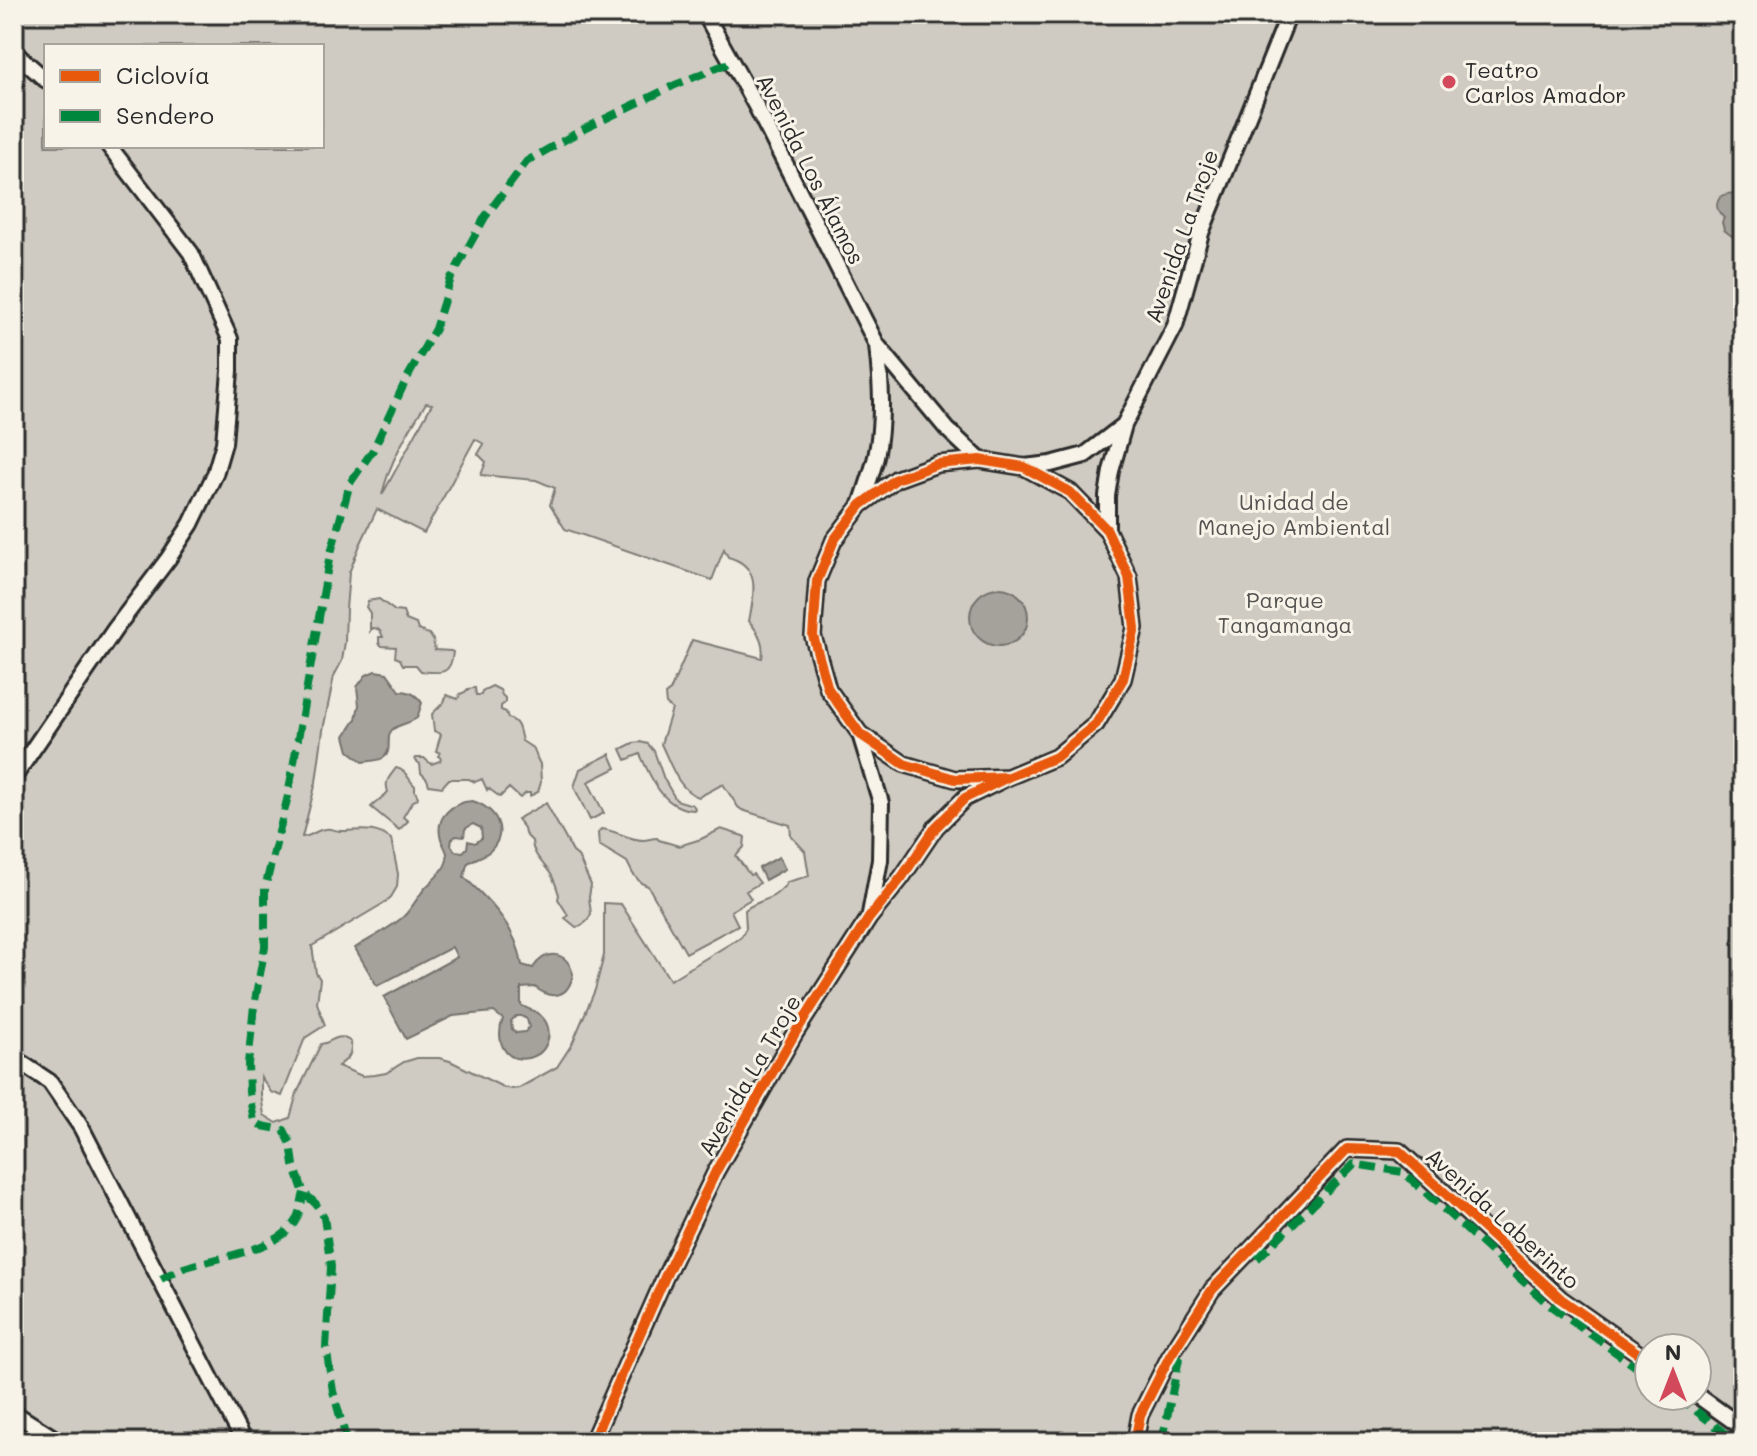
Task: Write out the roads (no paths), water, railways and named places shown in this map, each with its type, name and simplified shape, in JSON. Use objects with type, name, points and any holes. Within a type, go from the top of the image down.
[{"type":"street","name":"Avenida Los Álamos","points":[[705,14],[756,106],[877,345],[947,429],[980,460]]},
{"type":"street","name":"Avenida La Troje","points":[[592,1442],[716,1171],[795,1033],[869,918],[936,827],[965,798],[1056,757],[1096,724],[1123,679],[1135,628],[1129,577],[1107,530],[1111,471],[1124,425],[1175,326],[1201,233],[1289,14]]},
{"type":"street","points":[[14,52],[44,78]]},
{"type":"street","points":[[14,777],[191,524],[215,474],[224,443],[230,339],[191,253],[111,148]]},
{"type":"street","name":"Avenida Los Álamos","points":[[861,505],[876,456],[880,424],[882,390],[877,345]]},
{"type":"street","name":"Avenida La Troje","points":[[1024,467],[1085,455],[1124,425]]},
{"type":"street","points":[[1008,777],[955,779],[942,776],[904,764],[860,734],[828,689],[813,636],[817,581],[834,540],[861,505],[896,479],[937,464],[980,460],[1024,467],[1070,492],[1107,530]]},
{"type":"street","name":"Avenida La Troje","points":[[860,734],[881,803],[880,860],[869,918]]},
{"type":"street","points":[[14,1058],[50,1082],[81,1127],[244,1442]]},
{"type":"street","name":"Avenida Laberinto","points":[[1135,1442],[1140,1415],[1146,1403],[1170,1356],[1212,1290],[1347,1149],[1399,1151],[1561,1299],[1633,1350]]},
{"type":"street","points":[[1713,1406],[1743,1428]]},
{"type":"street","points":[[14,1413],[60,1442]]},
{"type":"place","name":"Teatro Carlos Amador","points":[[1449,82]]},
{"type":"park label","name":"Unidad de Manejo Ambiental","points":[[1294,514]]},
{"type":"park label","name":"Parque Tangamanga","points":[[1285,612]]}]
